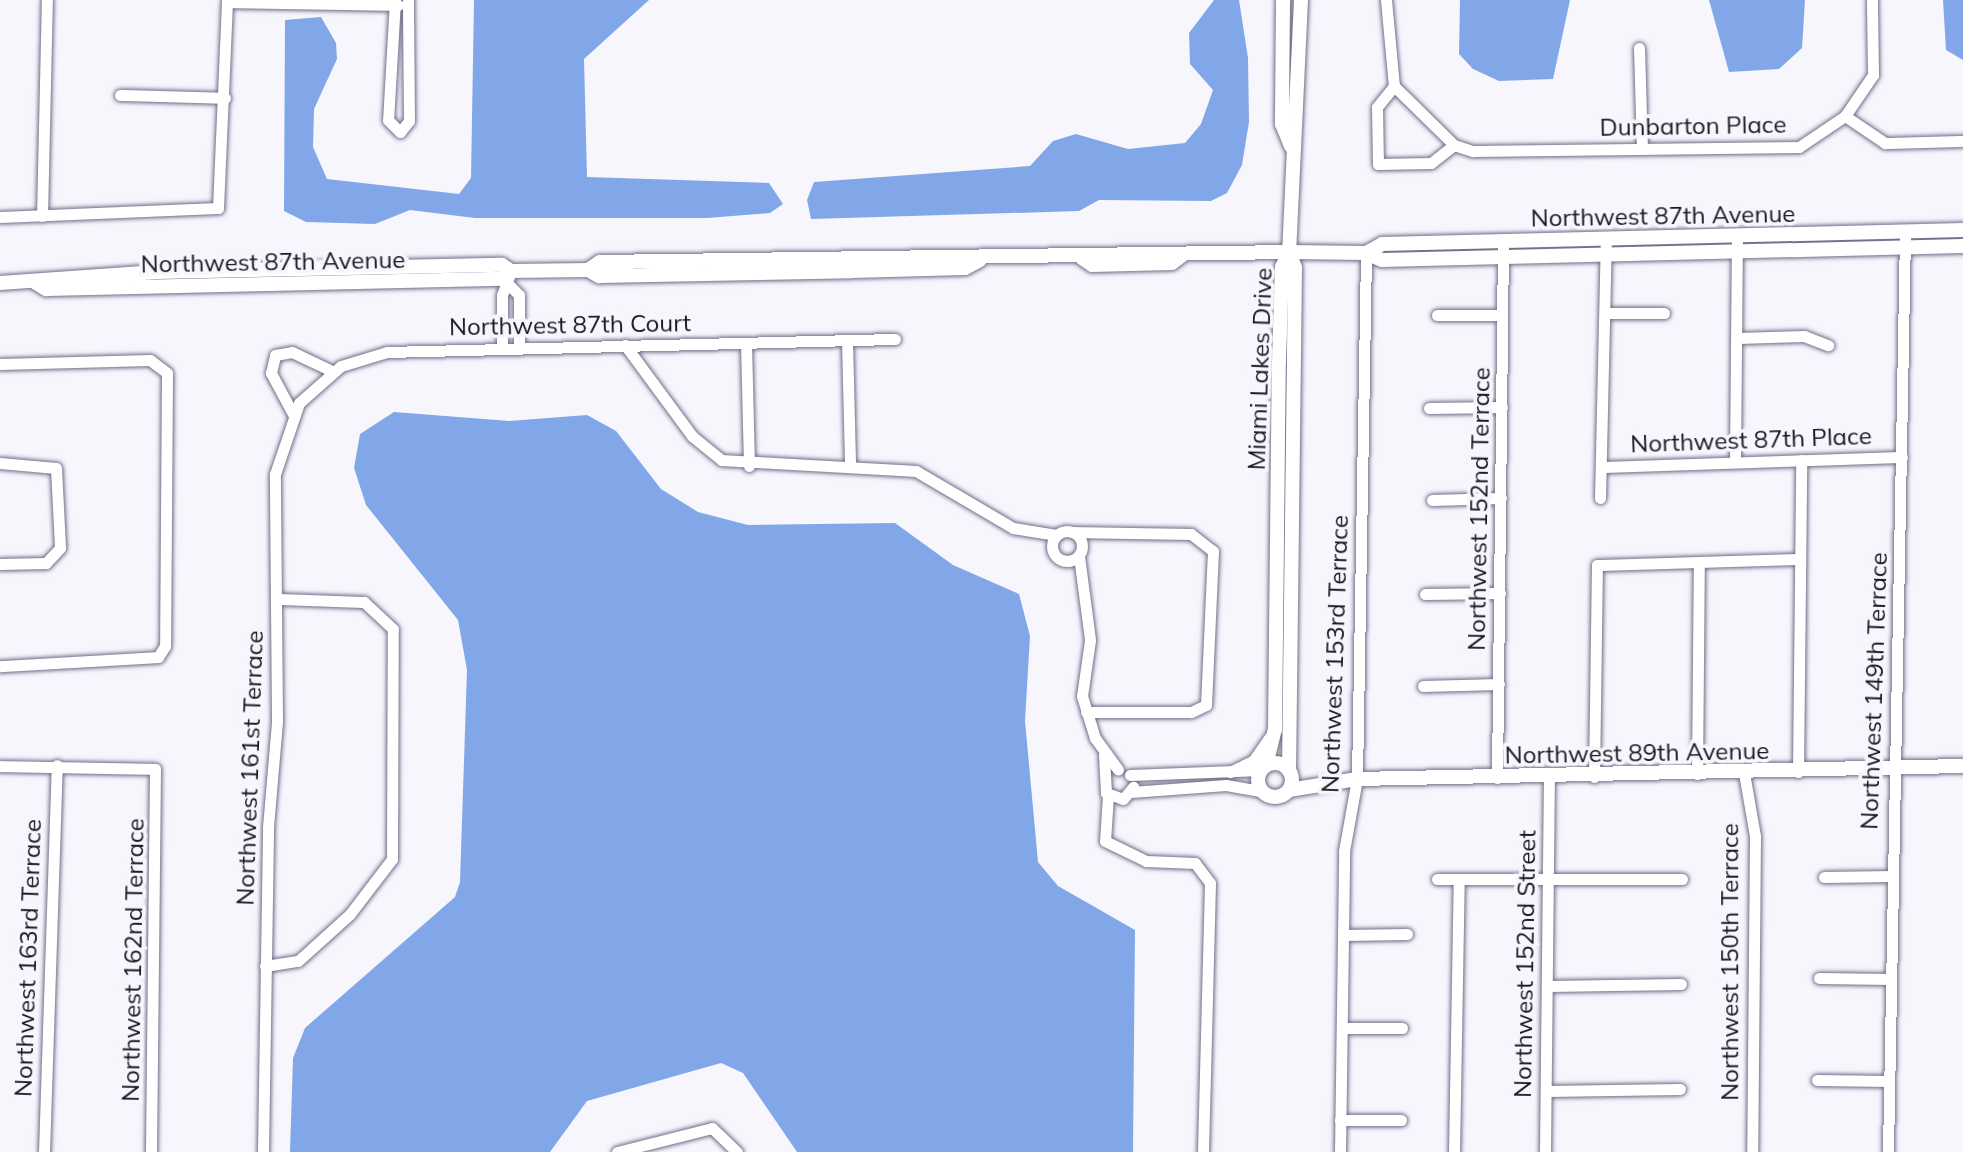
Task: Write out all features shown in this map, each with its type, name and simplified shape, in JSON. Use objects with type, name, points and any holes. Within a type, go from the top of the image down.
[{"type":"street","points":[[42,216],[47,0]]},
{"type":"street","points":[[1283,0],[1282,124],[1291,146]]},
{"type":"street","points":[[1289,252],[1291,146],[1299,124],[1301,0]]},
{"type":"street","points":[[1386,0],[1394,86],[1454,145],[1431,163],[1378,164],[1377,107],[1394,86]]},
{"type":"street","points":[[1872,0],[1873,75],[1845,116],[1885,143],[1963,141]]},
{"type":"street","points":[[0,217],[218,208],[227,1],[394,2],[408,3],[409,121],[400,132],[388,120],[394,2]]},
{"type":"street","points":[[1639,48],[1642,149]]},
{"type":"street","points":[[120,95],[225,98]]},
{"type":"street","name":"Dunbarton Place","points":[[1454,145],[1473,151],[1799,147],[1845,116]]},
{"type":"street","name":"Northwest 87th Avenue","points":[[1366,253],[1382,244],[1963,230]]},
{"type":"street","name":"Northwest 149th Terrace","points":[[1888,1152],[1905,232]]},
{"type":"street","points":[[1735,462],[1737,236]]},
{"type":"street","points":[[1600,498],[1606,239]]},
{"type":"street","name":"Northwest 152nd Terrace","points":[[1497,778],[1503,241]]},
{"type":"street","name":"Northwest 87th Avenue","points":[[0,283],[36,283],[47,275],[502,265],[510,279],[588,270],[600,262],[964,254],[980,260],[1082,258],[1092,251],[1366,253],[1382,260],[1963,246]]},
{"type":"street","name":"Miami Lakes Drive","points":[[1261,791],[1274,723],[1281,272],[1289,252]]},
{"type":"street","name":"Miami Lakes Drive","points":[[1289,252],[1295,268],[1290,779]]},
{"type":"street","name":"Northwest 153rd Terrace","points":[[1340,1152],[1344,851],[1357,779],[1366,253]]},
{"type":"street","points":[[502,349],[502,295],[510,279]]},
{"type":"street","points":[[510,279],[519,295],[519,349]]},
{"type":"street","points":[[1605,313],[1664,313]]},
{"type":"street","points":[[1437,315],[1502,315]]},
{"type":"street","points":[[502,326],[519,326]]},
{"type":"street","points":[[1737,338],[1804,336],[1828,345]]},
{"type":"street","name":"Northwest 87th Court","points":[[307,393],[332,371],[387,352],[895,339]]},
{"type":"street","points":[[847,340],[850,465]]},
{"type":"street","points":[[746,343],[749,466]]},
{"type":"street","points":[[625,345],[698,444],[729,462],[749,466],[850,465],[923,473],[1037,536],[1078,577]]},
{"type":"street","points":[[293,414],[271,373],[275,355],[292,352],[332,371]]},
{"type":"street","points":[[0,364],[150,360],[164,367],[165,646],[158,657],[0,666]]},
{"type":"street","name":"Northwest 161st Terrace","points":[[263,1152],[265,966],[278,599],[276,465],[293,414],[307,393]]},
{"type":"street","points":[[1429,408],[1502,407]]},
{"type":"street","name":"Northwest 87th Place","points":[[1602,467],[1902,457]]},
{"type":"street","points":[[1798,772],[1801,460]]},
{"type":"street","points":[[0,463],[56,468],[56,559],[0,564]]},
{"type":"street","points":[[1432,500],[1501,498]]},
{"type":"street","points":[[1037,536],[1071,532],[1204,537],[1213,551],[1206,705],[1191,712],[1086,712]]},
{"type":"street","points":[[1071,532],[1080,552],[1078,577],[1090,640],[1086,712],[1112,772],[1102,837],[1126,856],[1202,867],[1211,890],[1203,1152]]},
{"type":"street","points":[[1060,560],[1080,552],[1107,533]]},
{"type":"street","points":[[1051,549],[1056,535]]},
{"type":"street","points":[[1594,777],[1597,565],[1800,559]]},
{"type":"street","points":[[1697,774],[1699,563]]},
{"type":"street","points":[[1425,594],[1500,593]]},
{"type":"street","points":[[265,966],[298,961],[390,865],[395,636],[370,604],[278,599]]},
{"type":"street","points":[[1423,686],[1499,684]]},
{"type":"street","points":[[1225,774],[1261,753],[1274,723]]},
{"type":"street","points":[[0,766],[57,765]]},
{"type":"street","name":"Northwest 162nd Terrace","points":[[57,765],[155,769],[151,1152]]},
{"type":"street","name":"Northwest 163rd Terrace","points":[[44,1152],[57,765]]},
{"type":"street","name":"Northwest 89th Avenue","points":[[1263,768],[1290,779],[1312,781],[1594,777],[1963,766]]},
{"type":"street","points":[[1112,772],[1130,775],[1225,774],[1263,768]]},
{"type":"street","name":"Northwest 150th Terrace","points":[[1744,773],[1755,836],[1752,1152]]},
{"type":"street","points":[[1130,775],[1131,792]]},
{"type":"street","name":"Northwest 152nd Street","points":[[1545,1152],[1549,777]]},
{"type":"street","points":[[1106,813],[1131,792],[1226,785],[1261,791],[1275,797],[1290,779]]},
{"type":"street","points":[[1108,795],[1120,799]]},
{"type":"street","points":[[1824,877],[1892,876]]},
{"type":"street","points":[[1437,879],[1682,879]]},
{"type":"street","points":[[1454,1152],[1459,879]]},
{"type":"street","points":[[1344,935],[1407,934]]},
{"type":"street","points":[[1819,978],[1890,979]]},
{"type":"street","points":[[1547,986],[1681,984]]},
{"type":"street","points":[[1342,1028],[1402,1028]]},
{"type":"street","points":[[1817,1080],[1889,1081]]},
{"type":"street","points":[[1546,1091],[1680,1089]]},
{"type":"street","points":[[1340,1120],[1401,1120]]},
{"type":"street","points":[[617,1152],[712,1128],[737,1152]]},
{"type":"water","points":[[474,0],[649,0],[584,59],[587,177],[769,183],[783,204],[770,213],[707,218],[475,218],[410,210],[375,224],[306,222],[284,211],[285,20],[321,17],[336,43],[337,59],[314,109],[313,147],[327,179],[459,194],[471,178]]},
{"type":"water","points":[[1214,0],[1239,0],[1248,58],[1249,122],[1242,165],[1227,193],[1211,201],[1099,200],[1079,211],[811,219],[807,200],[814,182],[1030,166],[1053,141],[1076,134],[1128,149],[1185,143],[1201,124],[1213,90],[1190,64],[1189,33]]},
{"type":"water","points":[[1460,0],[1570,0],[1553,79],[1499,81],[1473,69],[1459,54]]},
{"type":"water","points":[[1709,0],[1805,0],[1802,48],[1779,69],[1729,72]]},
{"type":"water","points":[[1943,0],[1963,0],[1963,60],[1946,50]]},
{"type":"water","points":[[394,412],[509,421],[587,415],[616,431],[661,489],[698,512],[748,525],[895,523],[953,565],[1019,594],[1030,636],[1025,721],[1038,862],[1058,886],[1135,930],[1133,1152],[797,1152],[743,1073],[721,1063],[587,1101],[550,1152],[290,1152],[293,1058],[305,1028],[455,897],[460,882],[467,670],[458,620],[366,505],[354,468],[360,434]]}]
